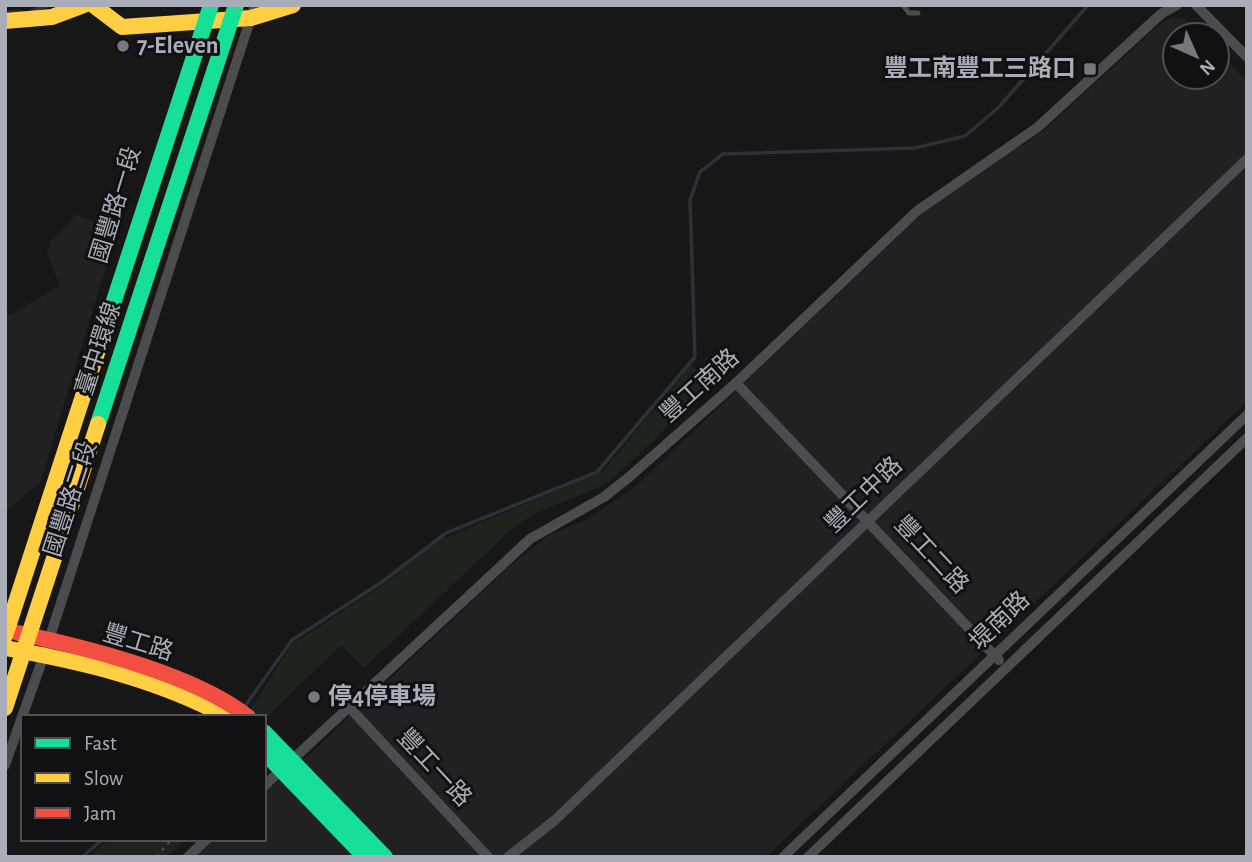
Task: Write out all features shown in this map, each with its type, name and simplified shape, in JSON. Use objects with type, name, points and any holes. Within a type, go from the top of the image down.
[{"type":"main road","points":[[5,21],[52,17],[83,5]]},
{"type":"main road","points":[[93,5],[122,27],[200,13],[253,11],[293,5]]},
{"type":"main road","name":"臺中環線","points":[[5,636],[211,5]]},
{"type":"main road","name":"臺中環線","points":[[5,708],[236,5]]},
{"type":"main road","name":"豐工路","points":[[5,631],[49,639],[201,687],[238,714]]},
{"type":"main road","name":"豐工路","points":[[5,648],[44,655],[164,688],[238,714]]},
{"type":"main road","points":[[266,735],[365,857]]},
{"type":"main road","points":[[266,753],[287,764],[385,857]]},
{"type":"street","name":"豐工南路","points":[[266,784],[530,539],[547,526],[604,496],[736,383],[917,211],[1038,127],[1161,14],[1177,5]]},
{"type":"street","points":[[1196,5],[1247,57]]},
{"type":"street","name":"國豐路二段","points":[[23,715],[253,11]]},
{"type":"street","name":"國豐路一段","points":[[5,617],[70,424],[200,13]]},
{"type":"street","name":"豐工中路","points":[[508,857],[555,820],[1247,159]]},
{"type":"street","name":"豐工二路","points":[[736,383],[1006,667]]},
{"type":"street","name":"堤南路","points":[[783,857],[1247,415]]},
{"type":"street","name":"堤南路","points":[[808,857],[1247,438]]},
{"type":"street","name":"豐工一路","points":[[349,707],[488,857]]},
{"type":"street","name":"國豐路二段","points":[[5,765],[21,720]]},
{"type":"street","points":[[188,857],[204,841]]},
{"type":"lane","points":[[903,5],[909,13],[918,13]]},
{"type":"path","points":[[156,857],[170,841]]},
{"type":"shaded area","points":[[1172,18],[1183,18],[1187,21],[1165,21]]},
{"type":"shaded area","points":[[1161,23],[1161,91],[1231,91],[1231,64],[1247,81],[1247,402],[766,857],[196,857],[212,841],[266,841],[266,790],[297,766],[510,566],[551,534],[584,521],[635,487],[924,212],[1043,131]]},
{"type":"shaded area","points":[[76,215],[118,227],[40,483],[5,512],[5,306],[10,315],[60,286],[47,253],[51,241]]},
{"type":"shaded area","points":[[690,363],[704,377],[704,392],[615,477],[602,486],[536,513],[510,531],[364,668],[341,645],[266,718],[266,715],[254,715],[250,710],[291,645],[386,583],[436,542],[604,470]]},
{"type":"shaded area","points":[[107,841],[184,841],[167,857],[88,857]]},
{"type":"waterway","points":[[32,11],[49,5]]},
{"type":"waterway","points":[[243,709],[292,640],[382,582],[446,533],[597,472],[695,357],[690,200],[700,172],[723,154],[915,148],[965,136],[999,107],[1088,5]]},
{"type":"waterway","points":[[5,12],[21,12]]},
{"type":"waterway","points":[[82,857],[101,841]]},
{"type":"traffic: fast","points":[[109,316],[211,5]]},
{"type":"traffic: fast","points":[[98,424],[236,5]]},
{"type":"traffic: fast","points":[[266,734],[385,857]]},
{"type":"traffic: fast","points":[[266,754],[365,857]]},
{"type":"traffic: slow","points":[[5,21],[52,17],[84,5]]},
{"type":"traffic: slow","points":[[93,5],[122,27],[251,18],[293,5]]},
{"type":"traffic: slow","points":[[5,636],[109,316]]},
{"type":"traffic: slow","points":[[5,708],[98,424]]},
{"type":"traffic: slow","points":[[5,648],[62,659],[146,682],[223,715]]},
{"type":"traffic: jam","points":[[18,633],[138,664],[199,688],[245,715]]},
{"type":"place","name":"7-Eleven","points":[[123,46]]},
{"type":"place","name":"豐工南豐工三路口","points":[[1090,69]]},
{"type":"place","name":"停4停車場","points":[[314,697]]}]
